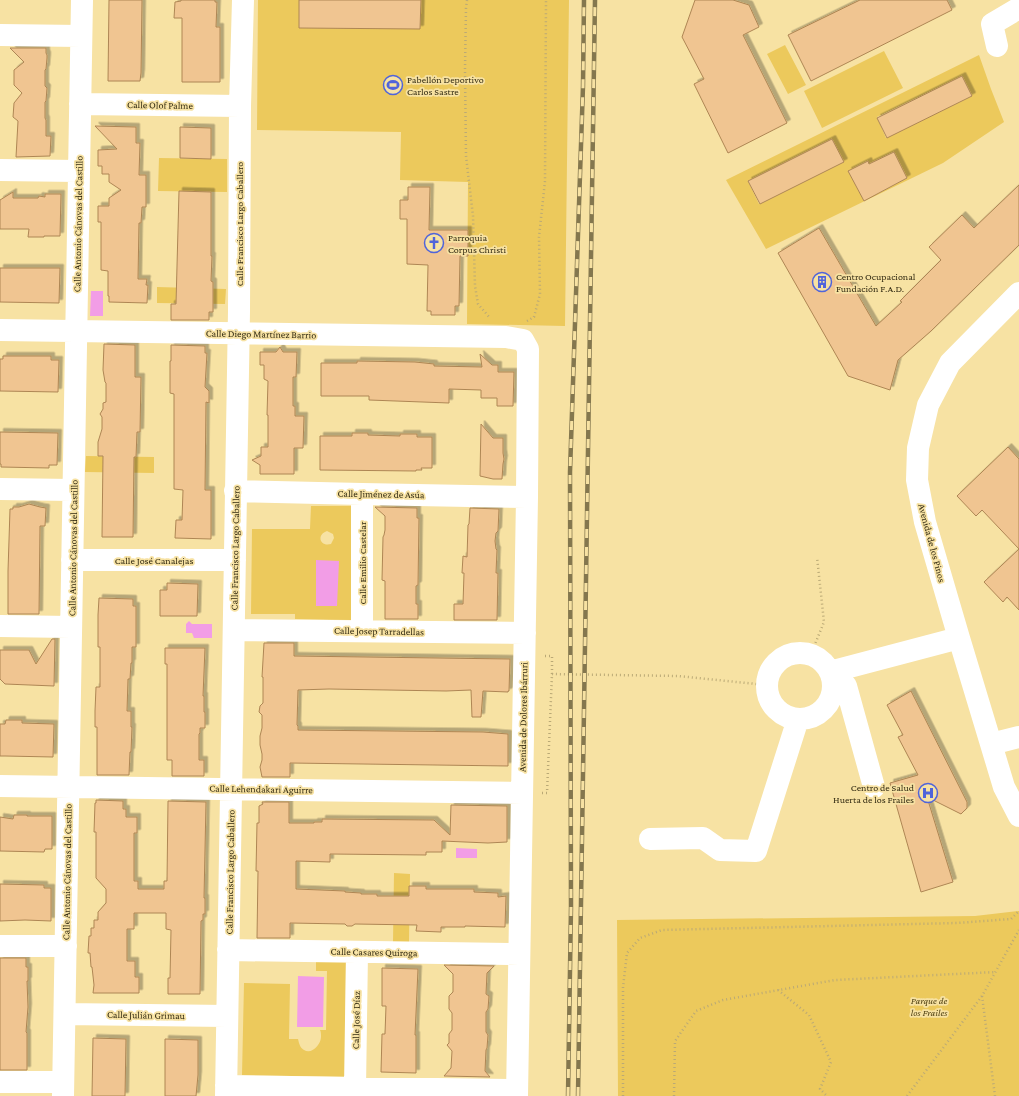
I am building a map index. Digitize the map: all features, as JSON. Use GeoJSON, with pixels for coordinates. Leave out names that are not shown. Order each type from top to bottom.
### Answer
{"type":"FeatureCollection","features":[{"type":"Feature","properties":{"kind":"street","name":"Calle Antonio Cánovas del Castillo"},"geometry":{"type":"LineString","coordinates":[[63,1089],[82,0]]}},
{"type":"Feature","properties":{"kind":"street","name":"Calle Francisco Largo Caballero"},"geometry":{"type":"LineString","coordinates":[[226,1091],[235,560],[240,106],[243,0]]}},
{"type":"Feature","properties":{"kind":"street"},"geometry":{"type":"LineString","coordinates":[[997,46],[992,24],[1019,8]]}},
{"type":"Feature","properties":{"kind":"street"},"geometry":{"type":"LineString","coordinates":[[0,35],[81,36]]}},
{"type":"Feature","properties":{"kind":"street","name":"Calle Olof Palme"},"geometry":{"type":"LineString","coordinates":[[80,104],[240,106]]}},
{"type":"Feature","properties":{"kind":"street"},"geometry":{"type":"LineString","coordinates":[[0,170],[78,171]]}},
{"type":"Feature","properties":{"kind":"street","name":"Avenida de los Pinos"},"geometry":{"type":"LineString","coordinates":[[1019,293],[950,363],[928,405],[918,448],[917,480],[925,522],[1004,787],[1019,816]]}},
{"type":"Feature","properties":{"kind":"street","name":"Calle Diego Martínez Barrio"},"geometry":{"type":"LineString","coordinates":[[0,330],[506,337],[522,333]]}},
{"type":"Feature","properties":{"kind":"street","name":"Avenida de Dolores Ibárruri"},"geometry":{"type":"LineString","coordinates":[[517,1093],[520,954],[532,793],[525,633],[528,349],[522,333]]}},
{"type":"Feature","properties":{"kind":"street"},"geometry":{"type":"LineString","coordinates":[[0,489],[74,490]]}},
{"type":"Feature","properties":{"kind":"street","name":"Calle Jiménez de Asúa"},"geometry":{"type":"LineString","coordinates":[[235,491],[527,496]]}},
{"type":"Feature","properties":{"kind":"street","name":"Calle Emilio Castelar"},"geometry":{"type":"LineString","coordinates":[[362,494],[362,631]]}},
{"type":"Feature","properties":{"kind":"street","name":"Calle José Canalejas"},"geometry":{"type":"LineString","coordinates":[[72,560],[235,560]]}},
{"type":"Feature","properties":{"kind":"street"},"geometry":{"type":"LineString","coordinates":[[0,626],[71,627]]}},
{"type":"Feature","properties":{"kind":"street","name":"Calle Josep Tarradellas"},"geometry":{"type":"LineString","coordinates":[[234,630],[525,633]]}},
{"type":"Feature","properties":{"kind":"street"},"geometry":{"type":"LineString","coordinates":[[831,677],[959,638]]}},
{"type":"Feature","properties":{"kind":"street"},"geometry":{"type":"LineString","coordinates":[[800,652],[811,654],[823,662],[831,677],[832,693],[828,704],[820,713],[809,718],[798,719],[784,716],[775,709],[768,697],[766,685],[770,670],[778,661],[788,654],[800,652]]}},
{"type":"Feature","properties":{"kind":"street"},"geometry":{"type":"LineString","coordinates":[[831,677],[846,686],[874,787]]}},
{"type":"Feature","properties":{"kind":"street"},"geometry":{"type":"LineString","coordinates":[[650,839],[703,838],[720,850],[756,851],[798,719]]}},
{"type":"Feature","properties":{"kind":"street"},"geometry":{"type":"LineString","coordinates":[[991,744],[1019,737]]}},
{"type":"Feature","properties":{"kind":"street","name":"Calle Lehendakari Aguirre"},"geometry":{"type":"LineString","coordinates":[[0,786],[532,793]]}},
{"type":"Feature","properties":{"kind":"street"},"geometry":{"type":"LineString","coordinates":[[0,946],[66,946]]}},
{"type":"Feature","properties":{"kind":"street","name":"Calle Casares Quiroga"},"geometry":{"type":"LineString","coordinates":[[228,950],[520,954]]}},
{"type":"Feature","properties":{"kind":"street","name":"Calle José Díaz"},"geometry":{"type":"LineString","coordinates":[[355,1088],[357,952]]}},
{"type":"Feature","properties":{"kind":"street","name":"Calle Julián Grimau"},"geometry":{"type":"LineString","coordinates":[[65,1014],[227,1016]]}},
{"type":"Feature","properties":{"kind":"street"},"geometry":{"type":"LineString","coordinates":[[0,1082],[63,1089]]}},
{"type":"Feature","properties":{"kind":"street"},"geometry":{"type":"LineString","coordinates":[[226,1091],[355,1088],[517,1093]]}},
{"type":"Feature","properties":{"kind":"path"},"geometry":{"type":"LineString","coordinates":[[467,0],[465,69],[466,156],[473,216],[475,286],[478,304],[494,321]]}},
{"type":"Feature","properties":{"kind":"path"},"geometry":{"type":"LineString","coordinates":[[522,333],[534,317],[540,294],[539,237],[545,181],[546,0]]}},
{"type":"Feature","properties":{"kind":"path"},"geometry":{"type":"LineString","coordinates":[[811,654],[824,622],[817,557]]}},
{"type":"Feature","properties":{"kind":"path"},"geometry":{"type":"LineString","coordinates":[[532,793],[547,793],[552,656],[545,656],[545,662]]}},
{"type":"Feature","properties":{"kind":"path"},"geometry":{"type":"LineString","coordinates":[[552,674],[678,676],[766,685]]}},
{"type":"Feature","properties":{"kind":"path"},"geometry":{"type":"LineString","coordinates":[[623,1096],[623,987],[627,954],[640,938],[662,930],[957,923],[1011,919],[1019,911]]}},
{"type":"Feature","properties":{"kind":"path"},"geometry":{"type":"LineString","coordinates":[[907,1096],[982,996],[1019,930]]}},
{"type":"Feature","properties":{"kind":"path"},"geometry":{"type":"LineString","coordinates":[[674,1096],[675,1041],[696,1011],[723,1000],[835,980],[996,972]]}},
{"type":"Feature","properties":{"kind":"path"},"geometry":{"type":"LineString","coordinates":[[777,990],[808,1015],[831,1062],[820,1089],[827,1096]]}},
{"type":"Feature","properties":{"kind":"path"},"geometry":{"type":"LineString","coordinates":[[982,996],[995,1096]]}},
{"type":"Feature","properties":{"kind":"green space"},"geometry":{"type":"Polygon","coordinates":[[[258,0],[569,0],[565,326],[467,324],[468,182],[400,180],[401,132],[257,130],[258,0]]]}},
{"type":"Feature","properties":{"kind":"green space"},"geometry":{"type":"Polygon","coordinates":[[[785,45],[806,85],[788,94],[767,54],[785,45]]]}},
{"type":"Feature","properties":{"kind":"green space"},"geometry":{"type":"Polygon","coordinates":[[[884,51],[903,88],[822,128],[804,91],[884,51]]]}},
{"type":"Feature","properties":{"kind":"green space"},"geometry":{"type":"Polygon","coordinates":[[[979,55],[1004,122],[943,163],[766,249],[726,180],[979,55]],[[962,76],[877,117],[886,138],[972,96],[962,76]],[[832,139],[748,181],[759,204],[843,162],[832,139]],[[893,152],[869,164],[867,161],[856,167],[857,170],[850,174],[864,201],[907,178],[893,152]]]}},
{"type":"Feature","properties":{"kind":"green space"},"geometry":{"type":"Polygon","coordinates":[[[159,158],[227,159],[227,192],[158,191],[159,158]]]}},
{"type":"Feature","properties":{"kind":"green space"},"geometry":{"type":"Polygon","coordinates":[[[157,287],[226,289],[225,304],[157,303],[157,287]]]}},
{"type":"Feature","properties":{"kind":"green space"},"geometry":{"type":"Polygon","coordinates":[[[86,456],[154,457],[154,473],[85,472],[86,456]]]}},
{"type":"Feature","properties":{"kind":"green space"},"geometry":{"type":"Polygon","coordinates":[[[311,506],[353,506],[351,620],[295,619],[295,614],[251,614],[252,529],[310,529],[311,506]],[[327,531],[321,535],[322,542],[324,544],[331,544],[334,538],[333,534],[327,531]]]}},
{"type":"Feature","properties":{"kind":"green space"},"geometry":{"type":"Polygon","coordinates":[[[394,873],[410,874],[409,942],[393,942],[394,873]]]}},
{"type":"Feature","properties":{"kind":"green space","name":"Parque de los Frailes"},"geometry":{"type":"Polygon","coordinates":[[[1019,911],[1019,1096],[618,1096],[617,920],[975,916],[1019,911]]]}},
{"type":"Feature","properties":{"kind":"green space"},"geometry":{"type":"Polygon","coordinates":[[[316,962],[346,962],[345,1077],[242,1075],[244,983],[290,984],[289,1039],[298,1039],[304,1050],[310,1051],[316,1048],[321,1040],[320,1030],[326,1030],[327,971],[316,971],[316,962]]]}},
{"type":"Feature","properties":{"kind":"shaded area"},"geometry":{"type":"Polygon","coordinates":[[[91,291],[103,291],[103,316],[90,316],[91,291]]]}},
{"type":"Feature","properties":{"kind":"shaded area"},"geometry":{"type":"Polygon","coordinates":[[[316,560],[339,561],[337,606],[316,606],[316,560]]]}},
{"type":"Feature","properties":{"kind":"shaded area"},"geometry":{"type":"Polygon","coordinates":[[[189,621],[192,624],[212,624],[212,638],[194,638],[192,633],[186,633],[186,624],[189,621]]]}},
{"type":"Feature","properties":{"kind":"shaded area"},"geometry":{"type":"Polygon","coordinates":[[[456,848],[477,849],[477,858],[456,858],[456,848]]]}},
{"type":"Feature","properties":{"kind":"shaded area"},"geometry":{"type":"Polygon","coordinates":[[[298,976],[324,977],[323,1027],[297,1027],[298,976]]]}},
{"type":"Feature","properties":{"kind":"building"},"geometry":{"type":"Polygon","coordinates":[[[109,0],[142,0],[140,81],[108,81],[109,0]]]}},
{"type":"Feature","properties":{"kind":"building"},"geometry":{"type":"Polygon","coordinates":[[[181,0],[215,0],[215,2],[217,2],[216,27],[220,27],[220,82],[182,82],[182,18],[174,18],[175,2],[181,0]]]}},
{"type":"Feature","properties":{"kind":"building"},"geometry":{"type":"Polygon","coordinates":[[[299,0],[421,0],[420,29],[299,28],[299,0]]]}},
{"type":"Feature","properties":{"kind":"building"},"geometry":{"type":"Polygon","coordinates":[[[695,0],[733,0],[749,5],[759,27],[743,35],[787,123],[728,153],[694,84],[704,79],[682,37],[695,0]]]}},
{"type":"Feature","properties":{"kind":"building"},"geometry":{"type":"Polygon","coordinates":[[[860,0],[947,0],[952,10],[811,81],[788,35],[860,0]]]}},
{"type":"Feature","properties":{"kind":"building"},"geometry":{"type":"Polygon","coordinates":[[[10,48],[46,48],[47,58],[45,86],[47,88],[45,118],[46,136],[51,136],[50,156],[16,157],[18,121],[13,117],[14,103],[22,93],[14,85],[14,70],[24,62],[10,48]]]}},
{"type":"Feature","properties":{"kind":"building"},"geometry":{"type":"Polygon","coordinates":[[[962,76],[972,96],[887,138],[877,118],[962,76]]]}},
{"type":"Feature","properties":{"kind":"building"},"geometry":{"type":"Polygon","coordinates":[[[95,126],[136,127],[136,143],[140,143],[139,175],[146,175],[146,207],[142,207],[141,223],[139,223],[138,279],[147,279],[147,303],[109,302],[108,271],[101,270],[101,222],[98,222],[98,206],[109,206],[109,198],[121,190],[109,182],[109,174],[102,174],[102,166],[98,166],[98,150],[117,149],[95,126]]]}},
{"type":"Feature","properties":{"kind":"building"},"geometry":{"type":"Polygon","coordinates":[[[180,127],[211,128],[211,159],[180,158],[180,127]]]}},
{"type":"Feature","properties":{"kind":"building"},"geometry":{"type":"Polygon","coordinates":[[[832,139],[844,162],[760,204],[748,181],[832,139]]]}},
{"type":"Feature","properties":{"kind":"building"},"geometry":{"type":"Polygon","coordinates":[[[894,152],[907,178],[864,201],[848,171],[868,161],[869,164],[894,152]]]}},
{"type":"Feature","properties":{"kind":"building"},"geometry":{"type":"Polygon","coordinates":[[[1019,185],[1019,245],[931,331],[898,360],[890,390],[848,376],[778,253],[819,228],[876,326],[902,302],[900,301],[941,260],[929,247],[962,215],[974,228],[1019,185]]]}},
{"type":"Feature","properties":{"kind":"building"},"geometry":{"type":"Polygon","coordinates":[[[408,187],[430,187],[429,230],[468,230],[468,256],[460,256],[459,306],[455,306],[455,315],[431,315],[431,311],[427,311],[428,265],[407,264],[407,219],[400,219],[400,200],[408,200],[408,187]]]}},
{"type":"Feature","properties":{"kind":"building"},"geometry":{"type":"Polygon","coordinates":[[[179,191],[211,192],[211,281],[213,282],[213,312],[209,312],[209,320],[171,320],[171,304],[176,304],[179,191]]]}},
{"type":"Feature","properties":{"kind":"building"},"geometry":{"type":"Polygon","coordinates":[[[13,192],[13,198],[38,198],[39,196],[45,197],[45,194],[61,194],[60,236],[28,237],[29,229],[0,229],[0,200],[13,192]]]}},
{"type":"Feature","properties":{"kind":"building"},"geometry":{"type":"Polygon","coordinates":[[[0,268],[60,268],[59,303],[0,302],[0,268]]]}},
{"type":"Feature","properties":{"kind":"building"},"geometry":{"type":"Polygon","coordinates":[[[104,344],[135,345],[135,377],[141,377],[140,432],[137,432],[136,457],[134,457],[133,537],[102,537],[103,456],[98,456],[98,442],[102,429],[102,417],[100,414],[103,409],[103,403],[106,402],[106,383],[103,370],[104,344]]]}},
{"type":"Feature","properties":{"kind":"building"},"geometry":{"type":"Polygon","coordinates":[[[171,345],[205,346],[205,353],[207,353],[205,387],[209,391],[209,403],[206,402],[205,490],[211,490],[211,539],[175,538],[176,520],[182,520],[183,490],[174,489],[174,394],[170,393],[171,345]]]}},
{"type":"Feature","properties":{"kind":"building"},"geometry":{"type":"Polygon","coordinates":[[[280,347],[283,352],[297,352],[296,377],[293,377],[293,406],[295,406],[295,416],[304,416],[303,448],[294,448],[294,474],[260,474],[260,465],[252,460],[261,456],[261,447],[268,447],[268,381],[264,379],[264,365],[260,365],[260,352],[276,352],[280,347]]]}},
{"type":"Feature","properties":{"kind":"building"},"geometry":{"type":"Polygon","coordinates":[[[480,354],[492,365],[498,365],[498,372],[514,372],[513,406],[497,406],[497,398],[481,398],[481,390],[449,389],[449,403],[369,400],[369,396],[321,396],[321,363],[357,363],[357,361],[415,362],[434,364],[434,366],[482,367],[480,354]]]}},
{"type":"Feature","properties":{"kind":"building"},"geometry":{"type":"Polygon","coordinates":[[[3,356],[51,356],[51,360],[59,360],[58,392],[0,391],[0,359],[3,359],[3,356]]]}},
{"type":"Feature","properties":{"kind":"building"},"geometry":{"type":"Polygon","coordinates":[[[481,424],[493,438],[503,438],[504,459],[502,479],[493,479],[480,476],[481,424]]]}},
{"type":"Feature","properties":{"kind":"building"},"geometry":{"type":"Polygon","coordinates":[[[0,432],[58,433],[57,465],[49,465],[49,468],[1,467],[0,432]]]}},
{"type":"Feature","properties":{"kind":"building"},"geometry":{"type":"Polygon","coordinates":[[[352,433],[400,436],[400,434],[417,434],[417,437],[432,437],[432,468],[421,468],[422,470],[416,471],[320,470],[320,436],[352,436],[352,433]]]}},
{"type":"Feature","properties":{"kind":"building"},"geometry":{"type":"Polygon","coordinates":[[[1008,447],[1019,459],[1019,549],[982,510],[976,516],[957,496],[1008,447]]]}},
{"type":"Feature","properties":{"kind":"building"},"geometry":{"type":"Polygon","coordinates":[[[29,504],[46,508],[45,526],[40,526],[39,614],[8,614],[10,509],[29,504]]]}},
{"type":"Feature","properties":{"kind":"building"},"geometry":{"type":"Polygon","coordinates":[[[375,507],[417,508],[417,518],[419,518],[418,585],[416,586],[418,619],[385,619],[385,581],[382,580],[385,516],[375,507]]]}},
{"type":"Feature","properties":{"kind":"building"},"geometry":{"type":"Polygon","coordinates":[[[470,508],[499,509],[498,531],[496,533],[495,541],[497,550],[496,573],[498,573],[497,620],[454,620],[454,604],[463,604],[463,556],[467,557],[470,508]]]}},
{"type":"Feature","properties":{"kind":"building"},"geometry":{"type":"Polygon","coordinates":[[[1019,549],[1019,610],[1007,597],[1003,602],[984,582],[1019,549]]]}},
{"type":"Feature","properties":{"kind":"building"},"geometry":{"type":"Polygon","coordinates":[[[167,583],[198,584],[197,616],[160,616],[160,590],[167,590],[167,583]]]}},
{"type":"Feature","properties":{"kind":"building"},"geometry":{"type":"Polygon","coordinates":[[[99,598],[133,599],[133,606],[136,606],[136,647],[132,647],[130,679],[128,679],[127,711],[131,711],[132,727],[129,775],[97,775],[97,727],[95,727],[95,711],[96,687],[100,687],[100,647],[98,647],[99,598]]]}},
{"type":"Feature","properties":{"kind":"building"},"geometry":{"type":"Polygon","coordinates":[[[52,639],[55,639],[54,686],[5,684],[0,679],[0,650],[29,650],[36,664],[52,639]]]}},
{"type":"Feature","properties":{"kind":"building"},"geometry":{"type":"Polygon","coordinates":[[[264,643],[294,643],[294,656],[510,659],[509,691],[483,691],[481,717],[472,717],[471,690],[298,690],[297,725],[298,730],[483,732],[508,734],[508,766],[290,763],[290,777],[262,777],[260,767],[262,754],[260,736],[262,728],[262,715],[259,712],[260,706],[263,703],[262,677],[264,643]]]}},
{"type":"Feature","properties":{"kind":"building"},"geometry":{"type":"Polygon","coordinates":[[[165,648],[205,648],[203,696],[205,728],[200,728],[199,734],[199,760],[204,760],[204,776],[172,776],[172,760],[167,760],[167,664],[165,664],[165,648]]]}},
{"type":"Feature","properties":{"kind":"building","name":"Centro de Salud Huerta de los Frailes"},"geometry":{"type":"Polygon","coordinates":[[[911,691],[967,802],[967,808],[961,814],[927,797],[953,882],[921,892],[890,783],[918,775],[898,737],[903,735],[887,705],[911,691]]]}},
{"type":"Feature","properties":{"kind":"building"},"geometry":{"type":"Polygon","coordinates":[[[6,720],[22,720],[22,723],[54,724],[53,757],[0,756],[0,724],[5,724],[6,720]]]}},
{"type":"Feature","properties":{"kind":"building"},"geometry":{"type":"Polygon","coordinates":[[[96,800],[123,801],[123,809],[126,809],[126,817],[137,817],[137,833],[134,833],[134,881],[138,881],[138,889],[164,889],[164,881],[167,881],[168,801],[206,802],[205,914],[203,914],[203,920],[201,921],[200,994],[168,994],[168,978],[170,978],[171,930],[166,929],[166,913],[134,913],[134,929],[127,929],[127,961],[135,961],[135,977],[139,977],[139,993],[93,993],[94,985],[92,967],[90,953],[88,953],[89,936],[91,936],[91,928],[94,928],[94,920],[98,920],[98,912],[106,903],[106,889],[96,878],[96,832],[94,832],[96,800]]]}},
{"type":"Feature","properties":{"kind":"building"},"geometry":{"type":"Polygon","coordinates":[[[262,802],[289,802],[289,823],[314,823],[322,822],[322,819],[434,820],[450,835],[451,805],[507,806],[507,842],[488,843],[442,841],[442,852],[426,852],[426,855],[330,854],[330,862],[296,861],[296,889],[345,891],[361,894],[377,894],[377,896],[409,896],[409,886],[426,886],[426,889],[474,889],[474,892],[498,893],[498,897],[506,896],[505,927],[441,927],[441,932],[416,931],[417,925],[355,924],[352,926],[347,926],[345,924],[290,923],[290,938],[257,938],[257,823],[259,823],[259,806],[263,804],[262,802]]]}},
{"type":"Feature","properties":{"kind":"building"},"geometry":{"type":"Polygon","coordinates":[[[14,815],[52,816],[52,849],[45,849],[44,852],[0,851],[0,817],[13,819],[14,815]]]}},
{"type":"Feature","properties":{"kind":"building"},"geometry":{"type":"Polygon","coordinates":[[[0,884],[44,885],[44,888],[51,888],[51,921],[0,921],[0,884]]]}},
{"type":"Feature","properties":{"kind":"building"},"geometry":{"type":"Polygon","coordinates":[[[0,958],[26,958],[26,967],[28,967],[28,1007],[26,1032],[27,1070],[0,1070],[0,958]]]}},
{"type":"Feature","properties":{"kind":"building"},"geometry":{"type":"Polygon","coordinates":[[[444,965],[494,966],[487,973],[486,994],[489,996],[488,1009],[486,1012],[486,1032],[488,1035],[485,1071],[490,1077],[444,1076],[451,1068],[452,1051],[447,1045],[449,1043],[449,1034],[452,1030],[452,1013],[449,1009],[449,996],[453,992],[453,974],[444,965]]]}},
{"type":"Feature","properties":{"kind":"building"},"geometry":{"type":"Polygon","coordinates":[[[382,968],[418,969],[415,1035],[416,1073],[381,1072],[382,1034],[385,1034],[386,1006],[382,1006],[382,968]]]}},
{"type":"Feature","properties":{"kind":"building"},"geometry":{"type":"Polygon","coordinates":[[[93,1038],[126,1039],[125,1096],[92,1096],[93,1038]]]}},
{"type":"Feature","properties":{"kind":"building"},"geometry":{"type":"Polygon","coordinates":[[[165,1039],[198,1040],[198,1075],[196,1096],[165,1096],[165,1039]]]}},
{"type":"Feature","properties":{"kind":"railway"},"geometry":{"type":"LineString","coordinates":[[568,1096],[571,907],[570,472],[583,86],[584,0]]}},
{"type":"Feature","properties":{"kind":"railway"},"geometry":{"type":"LineString","coordinates":[[578,1096],[595,0]]}},
{"type":"Feature","properties":{"kind":"place","name":"Pabellón Deportivo Carlos Sastre"},"geometry":{"type":"Point","coordinates":[393,85]}},
{"type":"Feature","properties":{"kind":"place","name":"Parroquia Corpus Christi"},"geometry":{"type":"Point","coordinates":[434,243]}},
{"type":"Feature","properties":{"kind":"place","name":"Centro Ocupacional Fundación F.A.D."},"geometry":{"type":"Point","coordinates":[822,282]}},
{"type":"Feature","properties":{"kind":"place","name":"Centro de Salud Huerta de los Frailes"},"geometry":{"type":"Point","coordinates":[928,793]}}]}
